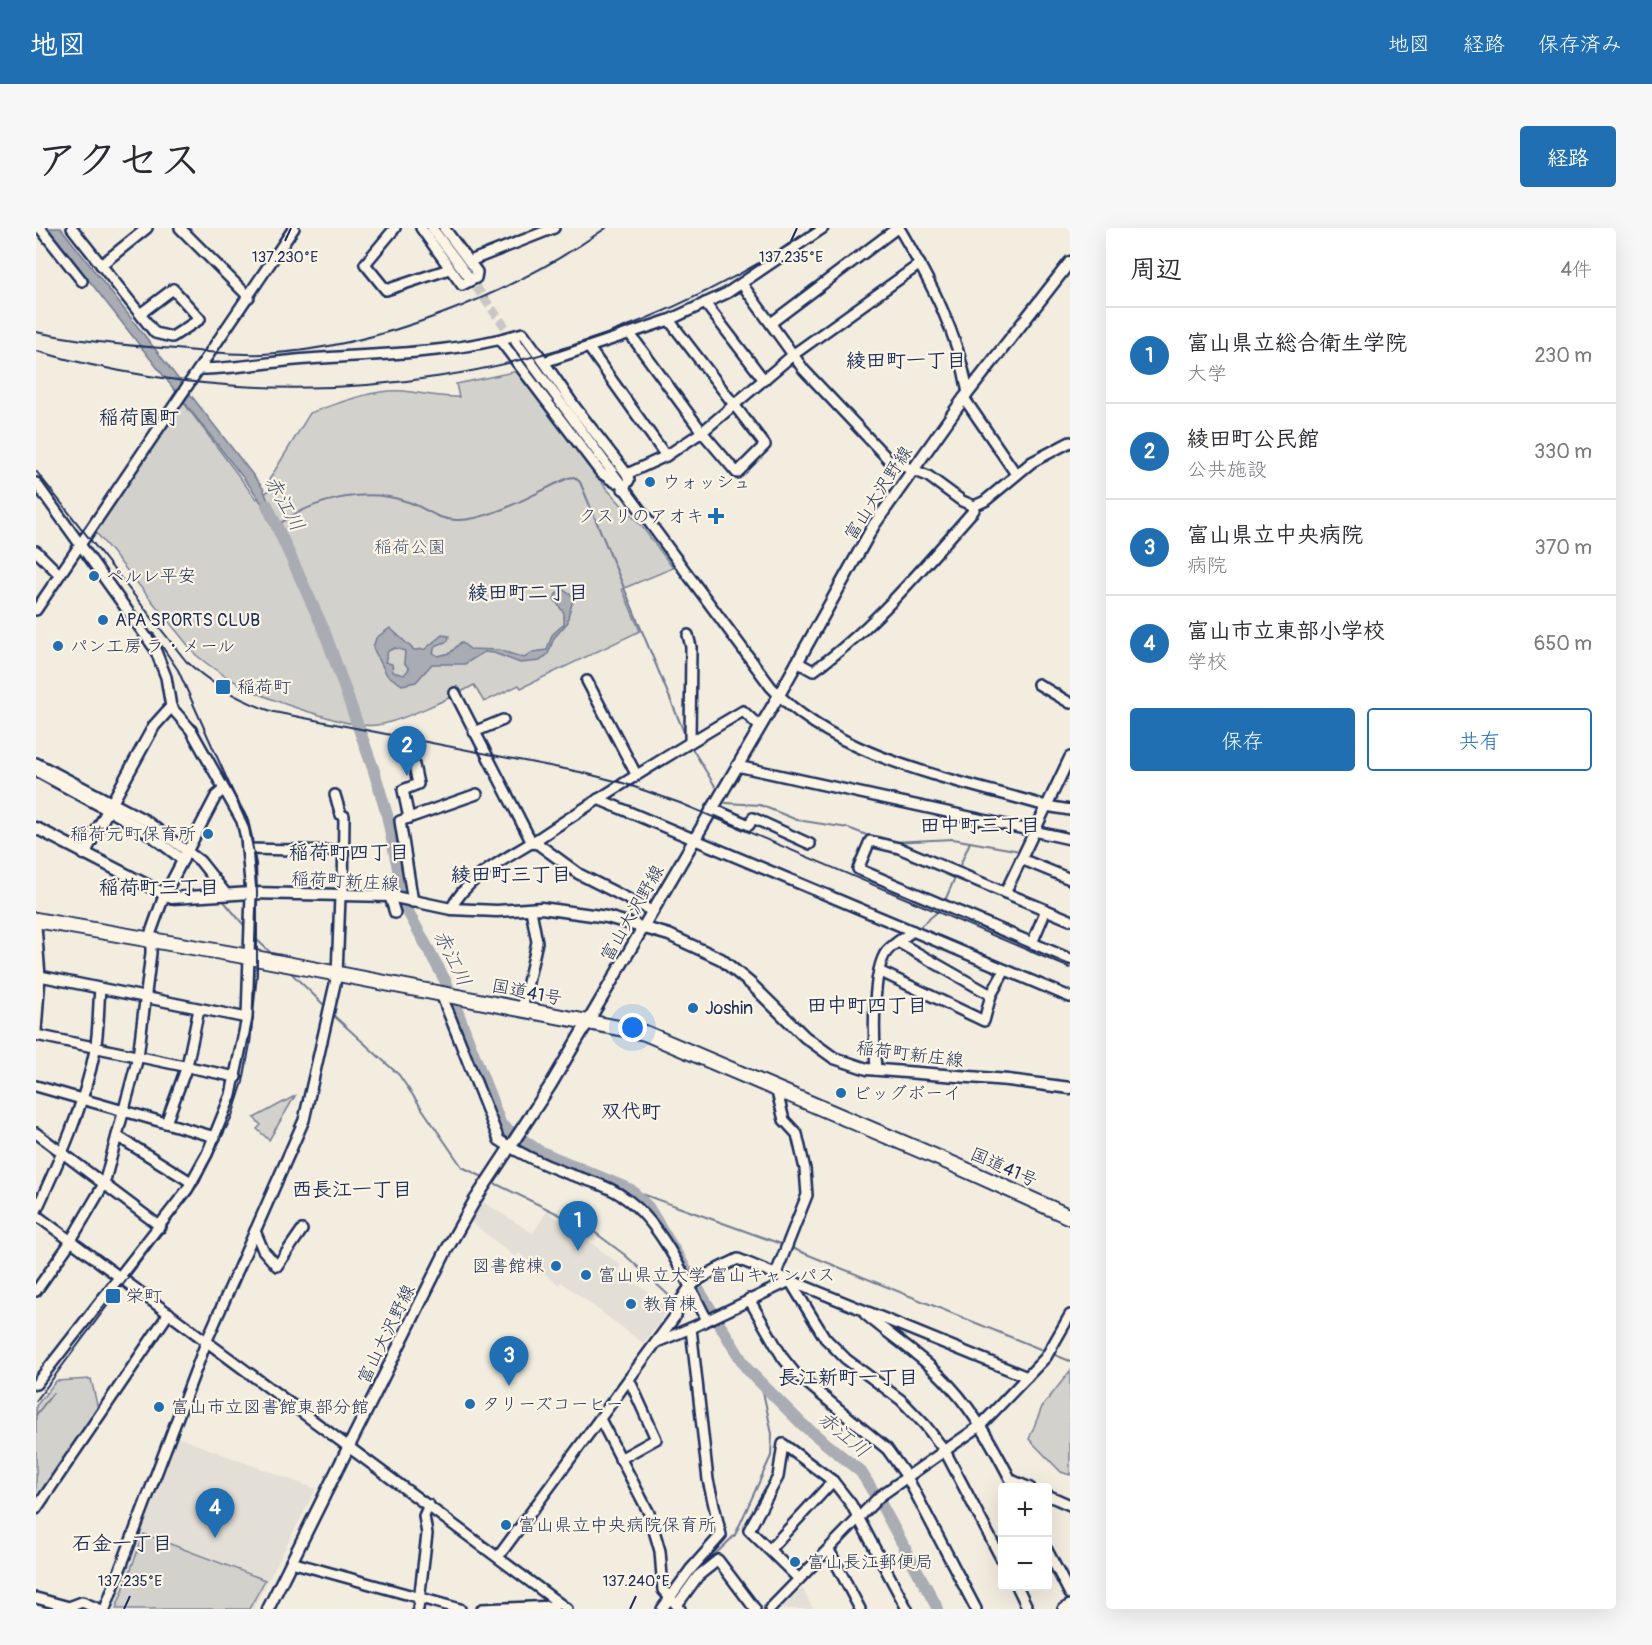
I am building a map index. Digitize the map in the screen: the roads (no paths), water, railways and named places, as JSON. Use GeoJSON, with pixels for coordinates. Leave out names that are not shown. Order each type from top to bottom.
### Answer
{"type":"FeatureCollection","features":[{"type":"Feature","properties":{"kind":"highway","name":"国道41号"},"geometry":{"type":"LineString","coordinates":[[36,920],[250,957],[645,1033],[1070,1210]]}},
{"type":"Feature","properties":{"kind":"highway","name":"国道41号"},"geometry":{"type":"LineString","coordinates":[[955,1164],[1070,1216]]}},
{"type":"Feature","properties":{"kind":"main road","name":"富山大沢野線"},"geometry":{"type":"LineString","coordinates":[[268,1609],[446,1251],[589,1021],[711,808],[779,695],[873,525],[966,396],[1070,262]]}},
{"type":"Feature","properties":{"kind":"main road"},"geometry":{"type":"LineString","coordinates":[[84,854],[154,726],[171,707]]}},
{"type":"Feature","properties":{"kind":"main road","name":"稲荷町新庄線"},"geometry":{"type":"LineString","coordinates":[[36,828],[164,896],[172,898],[251,893],[390,897],[451,909],[566,910],[607,917],[669,935],[721,959],[751,984],[805,1037],[834,1058],[876,1070],[1008,1080],[1070,1088]]}},
{"type":"Feature","properties":{"kind":"street"},"geometry":{"type":"LineString","coordinates":[[40,228],[82,281]]}},
{"type":"Feature","properties":{"kind":"street"},"geometry":{"type":"LineString","coordinates":[[72,228],[155,333],[172,337],[200,319],[173,289],[140,314]]}},
{"type":"Feature","properties":{"kind":"street"},"geometry":{"type":"LineString","coordinates":[[101,265],[147,228]]}},
{"type":"Feature","properties":{"kind":"street"},"geometry":{"type":"LineString","coordinates":[[180,228],[249,297]]}},
{"type":"Feature","properties":{"kind":"street"},"geometry":{"type":"LineString","coordinates":[[36,610],[294,228]]}},
{"type":"Feature","properties":{"kind":"street"},"geometry":{"type":"LineString","coordinates":[[395,228],[365,264],[386,290],[449,269]]}},
{"type":"Feature","properties":{"kind":"street"},"geometry":{"type":"LineString","coordinates":[[421,228],[462,285],[476,278],[477,272],[448,229]]}},
{"type":"Feature","properties":{"kind":"street"},"geometry":{"type":"LineString","coordinates":[[432,228],[468,276]]}},
{"type":"Feature","properties":{"kind":"street"},"geometry":{"type":"LineString","coordinates":[[470,261],[552,228]]}},
{"type":"Feature","properties":{"kind":"street"},"geometry":{"type":"LineString","coordinates":[[544,362],[669,320],[705,303],[742,284],[823,228]]}},
{"type":"Feature","properties":{"kind":"street"},"geometry":{"type":"LineString","coordinates":[[771,322],[898,228],[920,264],[953,332],[966,396],[1016,474]]}},
{"type":"Feature","properties":{"kind":"street"},"geometry":{"type":"LineString","coordinates":[[627,474],[666,456],[702,432],[795,354],[920,264]]}},
{"type":"Feature","properties":{"kind":"street"},"geometry":{"type":"LineString","coordinates":[[742,284],[795,354],[804,370],[889,460],[928,476],[962,501],[974,506],[985,501],[1032,462],[1070,442]]}},
{"type":"Feature","properties":{"kind":"street"},"geometry":{"type":"LineString","coordinates":[[705,303],[764,380]]}},
{"type":"Feature","properties":{"kind":"street"},"geometry":{"type":"LineString","coordinates":[[630,334],[702,432],[738,472],[765,445],[669,320]]}},
{"type":"Feature","properties":{"kind":"street"},"geometry":{"type":"LineString","coordinates":[[200,369],[236,369],[297,360],[426,353],[500,340],[523,333],[581,415],[627,474],[629,480],[621,487]]}},
{"type":"Feature","properties":{"kind":"street"},"geometry":{"type":"LineString","coordinates":[[500,340],[601,473],[621,487]]}},
{"type":"Feature","properties":{"kind":"street"},"geometry":{"type":"LineString","coordinates":[[516,342],[621,487],[788,705],[850,743],[874,754],[1046,806],[1070,810]]}},
{"type":"Feature","properties":{"kind":"street"},"geometry":{"type":"LineString","coordinates":[[589,348],[666,456]]}},
{"type":"Feature","properties":{"kind":"street"},"geometry":{"type":"LineString","coordinates":[[36,483],[81,542],[154,649],[166,677],[171,707],[191,730],[242,821],[251,893],[247,1018],[236,1077],[215,1137],[191,1182],[161,1227],[37,1385]]}},
{"type":"Feature","properties":{"kind":"street"},"geometry":{"type":"LineString","coordinates":[[797,662],[813,671],[841,650],[952,535],[974,510],[974,506]]}},
{"type":"Feature","properties":{"kind":"street"},"geometry":{"type":"LineString","coordinates":[[36,551],[59,574]]}},
{"type":"Feature","properties":{"kind":"street"},"geometry":{"type":"LineString","coordinates":[[688,636],[692,647],[690,742]]}},
{"type":"Feature","properties":{"kind":"street"},"geometry":{"type":"LineString","coordinates":[[587,681],[636,774]]}},
{"type":"Feature","properties":{"kind":"street"},"geometry":{"type":"LineString","coordinates":[[1038,684],[1070,703]]}},
{"type":"Feature","properties":{"kind":"street"},"geometry":{"type":"LineString","coordinates":[[455,693],[532,843]]}},
{"type":"Feature","properties":{"kind":"street"},"geometry":{"type":"LineString","coordinates":[[451,909],[457,896],[482,874],[636,774],[690,742],[743,711],[760,727]]}},
{"type":"Feature","properties":{"kind":"street"},"geometry":{"type":"LineString","coordinates":[[474,732],[503,720]]}},
{"type":"Feature","properties":{"kind":"street"},"geometry":{"type":"LineString","coordinates":[[409,818],[403,790],[418,784],[410,746]]}},
{"type":"Feature","properties":{"kind":"street"},"geometry":{"type":"LineString","coordinates":[[1005,893],[1046,806],[1068,768],[1070,757]]}},
{"type":"Feature","properties":{"kind":"street"},"geometry":{"type":"LineString","coordinates":[[36,763],[109,806]]}},
{"type":"Feature","properties":{"kind":"street"},"geometry":{"type":"LineString","coordinates":[[737,766],[1033,833],[1070,839]]}},
{"type":"Feature","properties":{"kind":"street"},"geometry":{"type":"LineString","coordinates":[[36,771],[109,806],[145,820],[185,856],[200,861],[227,895]]}},
{"type":"Feature","properties":{"kind":"street"},"geometry":{"type":"LineString","coordinates":[[36,1291],[71,1240],[104,1184],[138,1057],[146,999],[150,941],[164,896],[216,796],[223,790]]}},
{"type":"Feature","properties":{"kind":"street"},"geometry":{"type":"LineString","coordinates":[[413,902],[400,821],[477,794]]}},
{"type":"Feature","properties":{"kind":"street"},"geometry":{"type":"LineString","coordinates":[[105,1609],[207,1340],[304,1120],[337,975],[344,816],[341,815],[335,795]]}},
{"type":"Feature","properties":{"kind":"street"},"geometry":{"type":"LineString","coordinates":[[598,799],[1070,997]]}},
{"type":"Feature","properties":{"kind":"street"},"geometry":{"type":"LineString","coordinates":[[711,808],[749,825],[753,818],[810,844]]}},
{"type":"Feature","properties":{"kind":"street"},"geometry":{"type":"LineString","coordinates":[[1070,920],[899,848],[870,841],[858,868],[1070,959]]}},
{"type":"Feature","properties":{"kind":"street"},"geometry":{"type":"LineString","coordinates":[[532,843],[538,844],[579,874],[652,911]]}},
{"type":"Feature","properties":{"kind":"street"},"geometry":{"type":"LineString","coordinates":[[247,849],[343,851]]}},
{"type":"Feature","properties":{"kind":"street"},"geometry":{"type":"LineString","coordinates":[[1021,859],[1070,879]]}},
{"type":"Feature","properties":{"kind":"street"},"geometry":{"type":"LineString","coordinates":[[390,897],[395,913]]}},
{"type":"Feature","properties":{"kind":"street"},"geometry":{"type":"LineString","coordinates":[[522,1009],[537,942],[531,910]]}},
{"type":"Feature","properties":{"kind":"street"},"geometry":{"type":"LineString","coordinates":[[1032,942],[1046,910]]}},
{"type":"Feature","properties":{"kind":"street"},"geometry":{"type":"LineString","coordinates":[[36,927],[40,976],[36,1033],[236,1077]]}},
{"type":"Feature","properties":{"kind":"street"},"geometry":{"type":"LineString","coordinates":[[876,1070],[874,1023],[880,963],[887,951],[913,931]]}},
{"type":"Feature","properties":{"kind":"street"},"geometry":{"type":"LineString","coordinates":[[898,942],[991,995]]}},
{"type":"Feature","properties":{"kind":"street"},"geometry":{"type":"LineString","coordinates":[[879,971],[984,1021],[991,995],[1005,970]]}},
{"type":"Feature","properties":{"kind":"street"},"geometry":{"type":"LineString","coordinates":[[40,976],[247,1018]]}},
{"type":"Feature","properties":{"kind":"street"},"geometry":{"type":"LineString","coordinates":[[100,989],[96,1048],[82,1099],[62,1154],[36,1213],[429,1505],[561,1607]]}},
{"type":"Feature","properties":{"kind":"street"},"geometry":{"type":"LineString","coordinates":[[442,994],[469,1062],[481,1100],[499,1140],[625,1198],[654,1228],[690,1286],[707,1320]]}},
{"type":"Feature","properties":{"kind":"street"},"geometry":{"type":"LineString","coordinates":[[166,1123],[187,1066],[199,1009]]}},
{"type":"Feature","properties":{"kind":"street"},"geometry":{"type":"LineString","coordinates":[[36,1086],[215,1137]]}},
{"type":"Feature","properties":{"kind":"street"},"geometry":{"type":"LineString","coordinates":[[775,1276],[805,1207],[807,1195],[805,1169],[797,1134],[784,1120],[776,1088]]}},
{"type":"Feature","properties":{"kind":"street"},"geometry":{"type":"LineString","coordinates":[[36,1133],[161,1227]]}},
{"type":"Feature","properties":{"kind":"street"},"geometry":{"type":"LineString","coordinates":[[117,1136],[191,1182]]}},
{"type":"Feature","properties":{"kind":"street"},"geometry":{"type":"LineString","coordinates":[[255,1231],[263,1250],[277,1266],[302,1230]]}},
{"type":"Feature","properties":{"kind":"street"},"geometry":{"type":"LineString","coordinates":[[498,1557],[657,1342],[676,1315],[679,1300],[690,1286],[738,1259],[858,1309],[957,1346],[1027,1377]]}},
{"type":"Feature","properties":{"kind":"street"},"geometry":{"type":"LineString","coordinates":[[657,1342],[790,1281]]}},
{"type":"Feature","properties":{"kind":"street"},"geometry":{"type":"LineString","coordinates":[[790,1281],[825,1338],[846,1359],[901,1400],[945,1451],[998,1552]]}},
{"type":"Feature","properties":{"kind":"street"},"geometry":{"type":"LineString","coordinates":[[748,1299],[783,1358],[795,1373],[886,1449],[908,1477],[976,1609]]}},
{"type":"Feature","properties":{"kind":"street"},"geometry":{"type":"LineString","coordinates":[[858,1309],[951,1387],[980,1426],[1012,1483]]}},
{"type":"Feature","properties":{"kind":"street"},"geometry":{"type":"LineString","coordinates":[[36,1509],[169,1313]]}},
{"type":"Feature","properties":{"kind":"street"},"geometry":{"type":"LineString","coordinates":[[770,1609],[880,1496],[980,1426],[1046,1357],[1070,1315]]}},
{"type":"Feature","properties":{"kind":"street"},"geometry":{"type":"LineString","coordinates":[[676,1604],[690,1570],[721,1535],[708,1480],[691,1328]]}},
{"type":"Feature","properties":{"kind":"street"},"geometry":{"type":"LineString","coordinates":[[620,1459],[656,1438],[629,1379]]}},
{"type":"Feature","properties":{"kind":"street"},"geometry":{"type":"LineString","coordinates":[[600,1419],[649,1514],[660,1551],[661,1585],[676,1604]]}},
{"type":"Feature","properties":{"kind":"street"},"geometry":{"type":"LineString","coordinates":[[799,1579],[749,1530],[778,1477],[783,1444],[833,1482],[859,1518],[907,1609]]}},
{"type":"Feature","properties":{"kind":"street"},"geometry":{"type":"LineString","coordinates":[[770,1549],[833,1482]]}},
{"type":"Feature","properties":{"kind":"street"},"geometry":{"type":"LineString","coordinates":[[1052,1497],[1070,1505]]}},
{"type":"Feature","properties":{"kind":"street"},"geometry":{"type":"LineString","coordinates":[[418,1609],[427,1534],[424,1516],[429,1505]]}},
{"type":"Feature","properties":{"kind":"street"},"geometry":{"type":"LineString","coordinates":[[829,1550],[860,1609]]}},
{"type":"Feature","properties":{"kind":"street"},"geometry":{"type":"LineString","coordinates":[[662,1609],[676,1604],[698,1576],[718,1560],[755,1609]]}},
{"type":"Feature","properties":{"kind":"street"},"geometry":{"type":"LineString","coordinates":[[1052,1560],[1070,1594]]}},
{"type":"Feature","properties":{"kind":"street"},"geometry":{"type":"LineString","coordinates":[[291,1562],[460,1609]]}},
{"type":"Feature","properties":{"kind":"street"},"geometry":{"type":"LineString","coordinates":[[1019,1591],[1028,1609]]}},
{"type":"Feature","properties":{"kind":"street"},"geometry":{"type":"LineString","coordinates":[[36,1598],[48,1606],[69,1607],[82,1602],[99,1609]]}},
{"type":"Feature","properties":{"kind":"street"},"geometry":{"type":"LineString","coordinates":[[1063,1609],[1070,1605]]}},
{"type":"Feature","properties":{"kind":"street"},"geometry":{"type":"LineString","coordinates":[[482,1609],[561,1607]]}},
{"type":"Feature","properties":{"kind":"waterway"},"geometry":{"type":"LineString","coordinates":[[278,525],[291,516],[322,503],[339,498],[373,495],[412,503],[442,518],[469,519],[498,511],[574,477],[580,482],[686,737]]}},
{"type":"Feature","properties":{"kind":"waterway","name":"赤江川"},"geometry":{"type":"LineString","coordinates":[[267,505],[324,630],[374,771],[387,815],[406,908],[446,982],[501,1125],[539,1151],[631,1190],[648,1207],[747,1369],[803,1425],[861,1472],[938,1609]]}},
{"type":"Feature","properties":{"kind":"waterway"},"geometry":{"type":"LineString","coordinates":[[690,745],[715,786]]}},
{"type":"Feature","properties":{"kind":"waterway"},"geometry":{"type":"LineString","coordinates":[[726,803],[760,805],[797,820],[848,828],[872,837]]}},
{"type":"Feature","properties":{"kind":"waterway"},"geometry":{"type":"LineString","coordinates":[[892,842],[953,839],[1020,851]]}},
{"type":"Feature","properties":{"kind":"waterway"},"geometry":{"type":"LineString","coordinates":[[958,870],[970,842]]}},
{"type":"Feature","properties":{"kind":"waterway"},"geometry":{"type":"LineString","coordinates":[[195,863],[217,892]]}},
{"type":"Feature","properties":{"kind":"waterway"},"geometry":{"type":"LineString","coordinates":[[944,903],[956,875]]}},
{"type":"Feature","properties":{"kind":"waterway"},"geometry":{"type":"LineString","coordinates":[[222,899],[247,929]]}},
{"type":"Feature","properties":{"kind":"waterway"},"geometry":{"type":"LineString","coordinates":[[916,930],[942,908]]}},
{"type":"Feature","properties":{"kind":"waterway"},"geometry":{"type":"LineString","coordinates":[[253,936],[273,955]]}},
{"type":"Feature","properties":{"kind":"waterway"},"geometry":{"type":"LineString","coordinates":[[287,969],[326,1007]]}},
{"type":"Feature","properties":{"kind":"waterway"},"geometry":{"type":"LineString","coordinates":[[332,1014],[399,1075],[462,1167],[485,1178]]}},
{"type":"Feature","properties":{"kind":"waterway"},"geometry":{"type":"LineString","coordinates":[[490,1181],[593,1231],[625,1255],[677,1303]]}},
{"type":"Feature","properties":{"kind":"waterway"},"geometry":{"type":"LineString","coordinates":[[631,1190],[784,1245]]}},
{"type":"Feature","properties":{"kind":"waterway"},"geometry":{"type":"LineString","coordinates":[[789,1247],[1045,1351]]}},
{"type":"Feature","properties":{"kind":"waterway"},"geometry":{"type":"LineString","coordinates":[[681,1307],[694,1300]]}},
{"type":"Feature","properties":{"kind":"waterway"},"geometry":{"type":"LineString","coordinates":[[1050,1353],[1070,1361]]}},
{"type":"Feature","properties":{"kind":"waterway"},"geometry":{"type":"LineString","coordinates":[[698,1571],[735,1535],[771,1456],[772,1434],[762,1387]]}},
{"type":"Feature","properties":{"kind":"waterway"},"geometry":{"type":"LineString","coordinates":[[36,1415],[53,1393]]}},
{"type":"Feature","properties":{"kind":"tunnel"},"geometry":{"type":"LineString","coordinates":[[468,276],[516,342]]}},
{"type":"Feature","properties":{"kind":"railway"},"geometry":{"type":"LineString","coordinates":[[36,332],[106,343],[220,353],[263,354],[307,350],[398,329],[443,314],[529,275],[606,228]]}},
{"type":"Feature","properties":{"kind":"railway"},"geometry":{"type":"LineString","coordinates":[[36,351],[137,374],[239,386],[340,387],[439,376],[537,356],[633,324],[726,281],[815,228]]}},
{"type":"Feature","properties":{"kind":"railway"},"geometry":{"type":"LineString","coordinates":[[36,471],[186,661],[216,685],[250,703],[274,712],[580,772],[623,783],[680,803],[1070,968]]}},
{"type":"Feature","properties":{"kind":"railway"},"geometry":{"type":"LineString","coordinates":[[36,1401],[199,1183],[232,1116],[243,1082],[250,1044],[257,974],[257,893],[256,864],[249,828],[178,670],[153,633]]}},
{"type":"Feature","properties":{"kind":"place","name":"ウォッシュ"},"geometry":{"type":"Point","coordinates":[650,482]}},
{"type":"Feature","properties":{"kind":"place","name":"クスリのアオキ"},"geometry":{"type":"Point","coordinates":[716,516]}},
{"type":"Feature","properties":{"kind":"place","name":"ペルレ平安"},"geometry":{"type":"Point","coordinates":[94,576]}},
{"type":"Feature","properties":{"kind":"place","name":"APA SPORTS CLUB"},"geometry":{"type":"Point","coordinates":[103,620]}},
{"type":"Feature","properties":{"kind":"place","name":"パン工房 ラ・メール"},"geometry":{"type":"Point","coordinates":[58,646]}},
{"type":"Feature","properties":{"kind":"place","name":"稲荷町"},"geometry":{"type":"Point","coordinates":[223,687]}},
{"type":"Feature","properties":{"kind":"place","name":"綾田町公民館"},"geometry":{"type":"Point","coordinates":[407,776]}},
{"type":"Feature","properties":{"kind":"place","name":"稲荷元町保育所"},"geometry":{"type":"Point","coordinates":[208,834]}},
{"type":"Feature","properties":{"kind":"place","name":"Joshin"},"geometry":{"type":"Point","coordinates":[693,1008]}},
{"type":"Feature","properties":{"kind":"place","name":"ビッグボーイ"},"geometry":{"type":"Point","coordinates":[841,1093]}},
{"type":"Feature","properties":{"kind":"place","name":"富山県立総合衛生学院"},"geometry":{"type":"Point","coordinates":[578,1251]}},
{"type":"Feature","properties":{"kind":"place","name":"図書館棟"},"geometry":{"type":"Point","coordinates":[556,1266]}},
{"type":"Feature","properties":{"kind":"place","name":"富山県立大学 富山キャンパス"},"geometry":{"type":"Point","coordinates":[586,1275]}},
{"type":"Feature","properties":{"kind":"place","name":"栄町"},"geometry":{"type":"Point","coordinates":[113,1296]}},
{"type":"Feature","properties":{"kind":"place","name":"教育棟"},"geometry":{"type":"Point","coordinates":[631,1304]}},
{"type":"Feature","properties":{"kind":"place","name":"富山県立中央病院"},"geometry":{"type":"Point","coordinates":[509,1386]}},
{"type":"Feature","properties":{"kind":"place","name":"タリーズコーヒー"},"geometry":{"type":"Point","coordinates":[470,1404]}},
{"type":"Feature","properties":{"kind":"place","name":"富山市立図書館東部分館"},"geometry":{"type":"Point","coordinates":[159,1407]}},
{"type":"Feature","properties":{"kind":"place","name":"富山県立中央病院保育所"},"geometry":{"type":"Point","coordinates":[506,1525]}},
{"type":"Feature","properties":{"kind":"place","name":"富山市立東部小学校"},"geometry":{"type":"Point","coordinates":[215,1538]}},
{"type":"Feature","properties":{"kind":"place","name":"富山長江郵便局"},"geometry":{"type":"Point","coordinates":[795,1562]}},
{"type":"Feature","properties":{"kind":"district","name":"綾田町一丁目"},"geometry":{"type":"Point","coordinates":[906,360]}},
{"type":"Feature","properties":{"kind":"district","name":"稲荷園町"},"geometry":{"type":"Point","coordinates":[139,417]}},
{"type":"Feature","properties":{"kind":"district","name":"綾田町二丁目"},"geometry":{"type":"Point","coordinates":[528,592]}},
{"type":"Feature","properties":{"kind":"district","name":"田中町三丁目"},"geometry":{"type":"Point","coordinates":[980,825]}},
{"type":"Feature","properties":{"kind":"district","name":"稲荷町四丁目"},"geometry":{"type":"Point","coordinates":[349,852]}},
{"type":"Feature","properties":{"kind":"district","name":"綾田町三丁目"},"geometry":{"type":"Point","coordinates":[511,874]}},
{"type":"Feature","properties":{"kind":"district","name":"稲荷町三丁目"},"geometry":{"type":"Point","coordinates":[159,887]}},
{"type":"Feature","properties":{"kind":"district","name":"田中町四丁目"},"geometry":{"type":"Point","coordinates":[867,1005]}},
{"type":"Feature","properties":{"kind":"district","name":"双代町"},"geometry":{"type":"Point","coordinates":[631,1111]}},
{"type":"Feature","properties":{"kind":"district","name":"西長江一丁目"},"geometry":{"type":"Point","coordinates":[352,1189]}},
{"type":"Feature","properties":{"kind":"district","name":"長江新町一丁目"},"geometry":{"type":"Point","coordinates":[848,1377]}},
{"type":"Feature","properties":{"kind":"district","name":"石金一丁目"},"geometry":{"type":"Point","coordinates":[122,1543]}},
{"type":"Feature","properties":{"kind":"park label","name":"稲荷公園"},"geometry":{"type":"Point","coordinates":[410,547]}}]}
